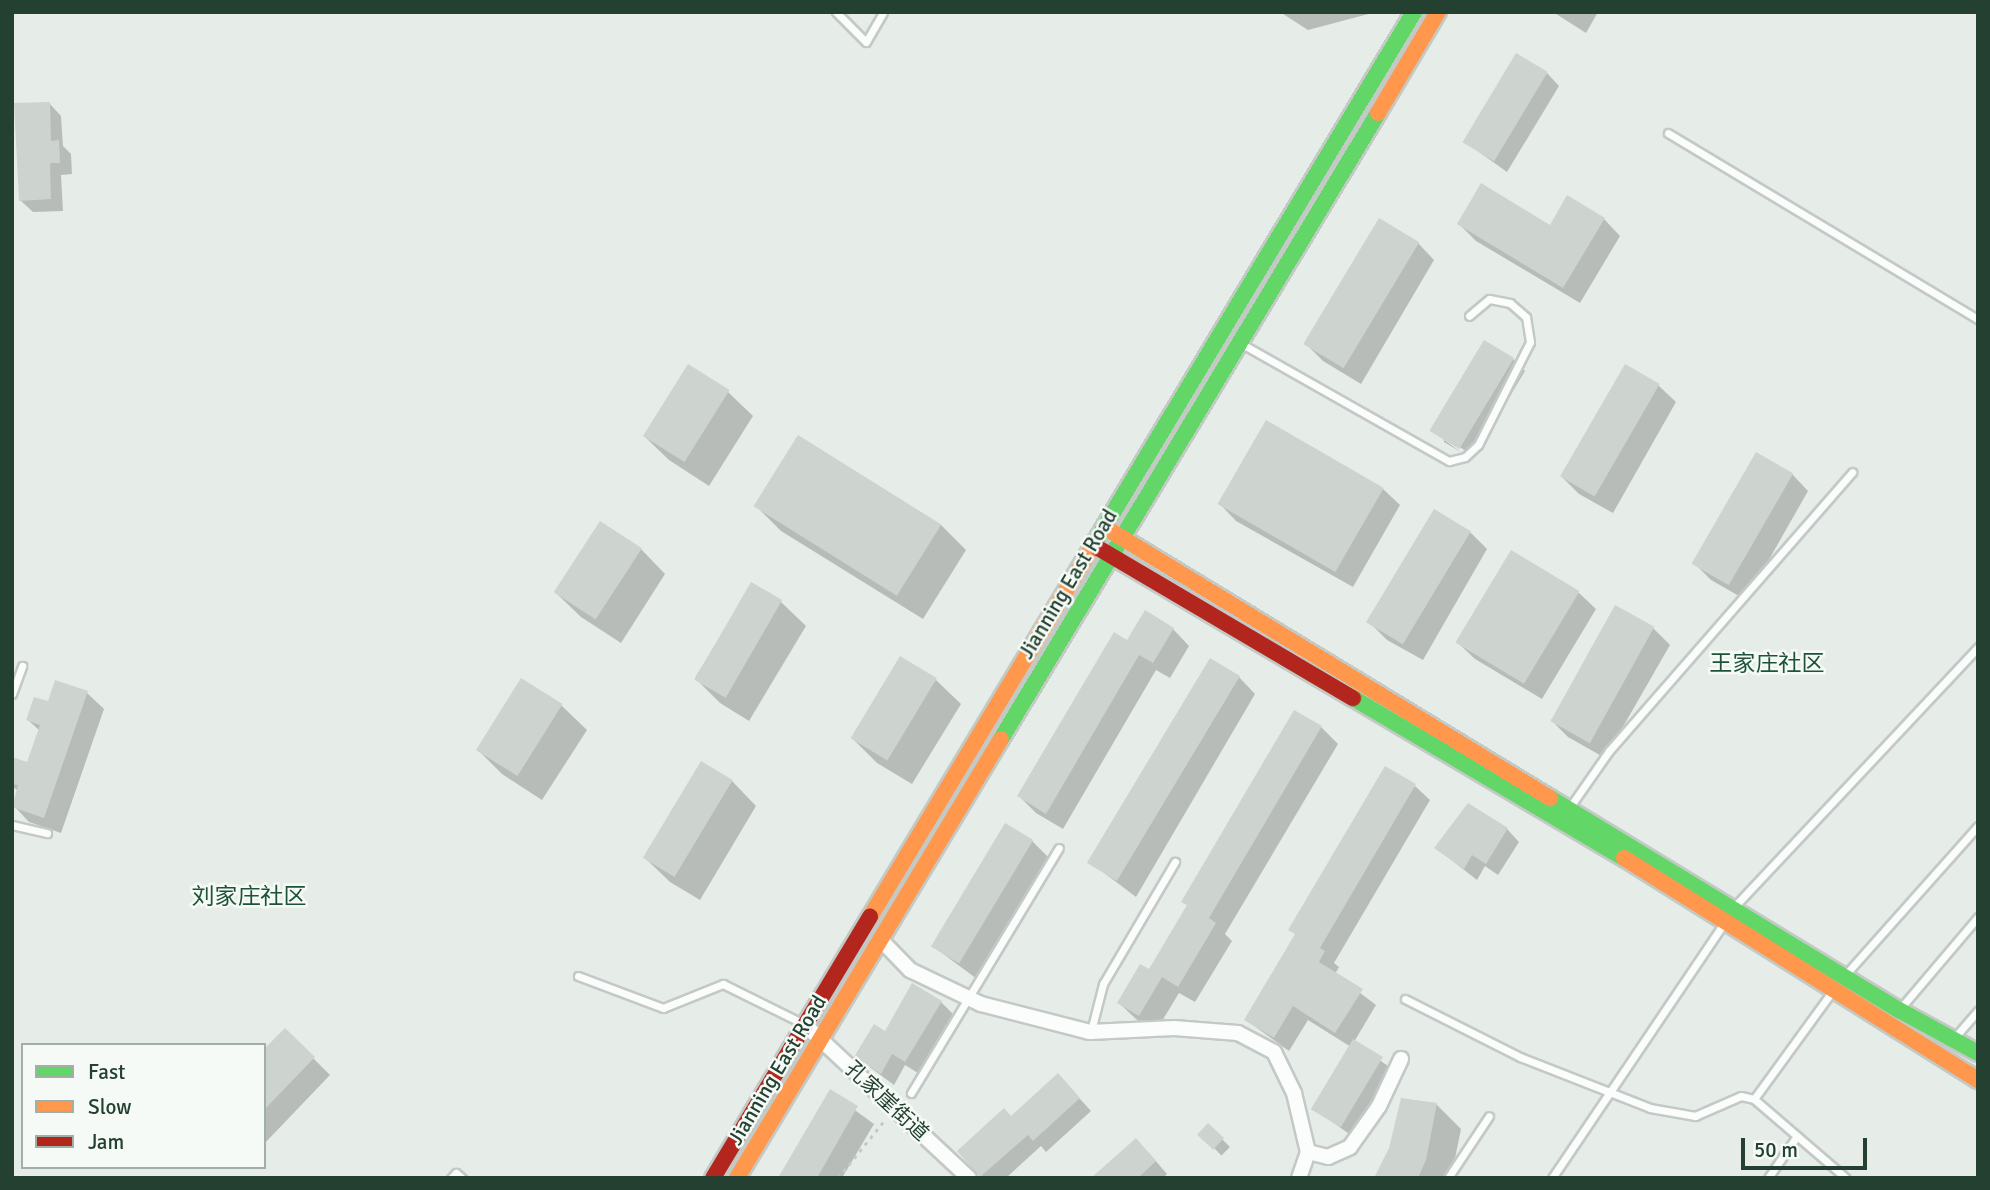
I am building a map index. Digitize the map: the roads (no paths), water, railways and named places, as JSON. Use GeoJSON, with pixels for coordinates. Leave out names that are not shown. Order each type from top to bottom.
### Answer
{"type":"FeatureCollection","features":[{"type":"Feature","properties":{"kind":"main road","name":"Jianning East Road"},"geometry":{"type":"LineString","coordinates":[[713,1178],[1101,526],[1414,12]]}},
{"type":"Feature","properties":{"kind":"main road","name":"Jianning East Road"},"geometry":{"type":"LineString","coordinates":[[737,1178],[1109,555],[1438,12]]}},
{"type":"Feature","properties":{"kind":"main road"},"geometry":{"type":"LineString","coordinates":[[1101,526],[1570,808],[1840,981],[1978,1080]]}},
{"type":"Feature","properties":{"kind":"main road"},"geometry":{"type":"LineString","coordinates":[[1091,544],[1731,913]]}},
{"type":"Feature","properties":{"kind":"main road"},"geometry":{"type":"LineString","coordinates":[[1840,981],[1978,1052]]}},
{"type":"Feature","properties":{"kind":"street"},"geometry":{"type":"LineString","coordinates":[[881,940],[910,971],[969,999],[1090,1032],[1174,1028],[1238,1033],[1274,1052],[1294,1093],[1308,1152],[1299,1178]]}},
{"type":"Feature","properties":{"kind":"street","name":"孔家崖街道"},"geometry":{"type":"LineString","coordinates":[[805,1025],[969,1178]]}},
{"type":"Feature","properties":{"kind":"street"},"geometry":{"type":"LineString","coordinates":[[1308,1152],[1328,1157],[1350,1147],[1379,1106],[1401,1059]]}},
{"type":"Feature","properties":{"kind":"lane"},"geometry":{"type":"LineString","coordinates":[[836,12],[866,42],[883,12]]}},
{"type":"Feature","properties":{"kind":"lane"},"geometry":{"type":"LineString","coordinates":[[1668,133],[1978,319]]}},
{"type":"Feature","properties":{"kind":"lane"},"geometry":{"type":"LineString","coordinates":[[1238,342],[1449,461],[1465,457],[1478,445],[1530,342],[1526,317],[1510,303],[1489,299],[1469,316]]}},
{"type":"Feature","properties":{"kind":"lane"},"geometry":{"type":"LineString","coordinates":[[1570,808],[1609,751],[1852,472]]}},
{"type":"Feature","properties":{"kind":"lane"},"geometry":{"type":"LineString","coordinates":[[1552,1178],[1731,913],[1978,647]]}},
{"type":"Feature","properties":{"kind":"lane"},"geometry":{"type":"LineString","coordinates":[[12,694],[22,666]]}},
{"type":"Feature","properties":{"kind":"lane"},"geometry":{"type":"LineString","coordinates":[[12,825],[47,832]]}},
{"type":"Feature","properties":{"kind":"lane"},"geometry":{"type":"LineString","coordinates":[[1754,1099],[1840,981],[1978,826]]}},
{"type":"Feature","properties":{"kind":"lane"},"geometry":{"type":"LineString","coordinates":[[911,1093],[1059,848]]}},
{"type":"Feature","properties":{"kind":"lane"},"geometry":{"type":"LineString","coordinates":[[1090,1032],[1103,984],[1175,862]]}},
{"type":"Feature","properties":{"kind":"lane"},"geometry":{"type":"LineString","coordinates":[[1899,1010],[1978,917]]}},
{"type":"Feature","properties":{"kind":"lane"},"geometry":{"type":"LineString","coordinates":[[578,976],[663,1007],[723,984],[805,1025]]}},
{"type":"Feature","properties":{"kind":"lane"},"geometry":{"type":"LineString","coordinates":[[1405,999],[1520,1058],[1650,1108],[1695,1116],[1741,1096],[1754,1099],[1846,1178]]}},
{"type":"Feature","properties":{"kind":"lane"},"geometry":{"type":"LineString","coordinates":[[1954,1038],[1978,1011]]}},
{"type":"Feature","properties":{"kind":"lane"},"geometry":{"type":"LineString","coordinates":[[1448,1178],[1489,1116]]}},
{"type":"Feature","properties":{"kind":"lane"},"geometry":{"type":"LineString","coordinates":[[1768,1178],[1797,1136]]}},
{"type":"Feature","properties":{"kind":"lane"},"geometry":{"type":"LineString","coordinates":[[451,1178],[456,1173],[462,1178]]}},
{"type":"Feature","properties":{"kind":"district","name":"王家庄社区"},"geometry":{"type":"Point","coordinates":[1767,664]}},
{"type":"Feature","properties":{"kind":"district","name":"刘家庄社区"},"geometry":{"type":"Point","coordinates":[249,897]}}]}
